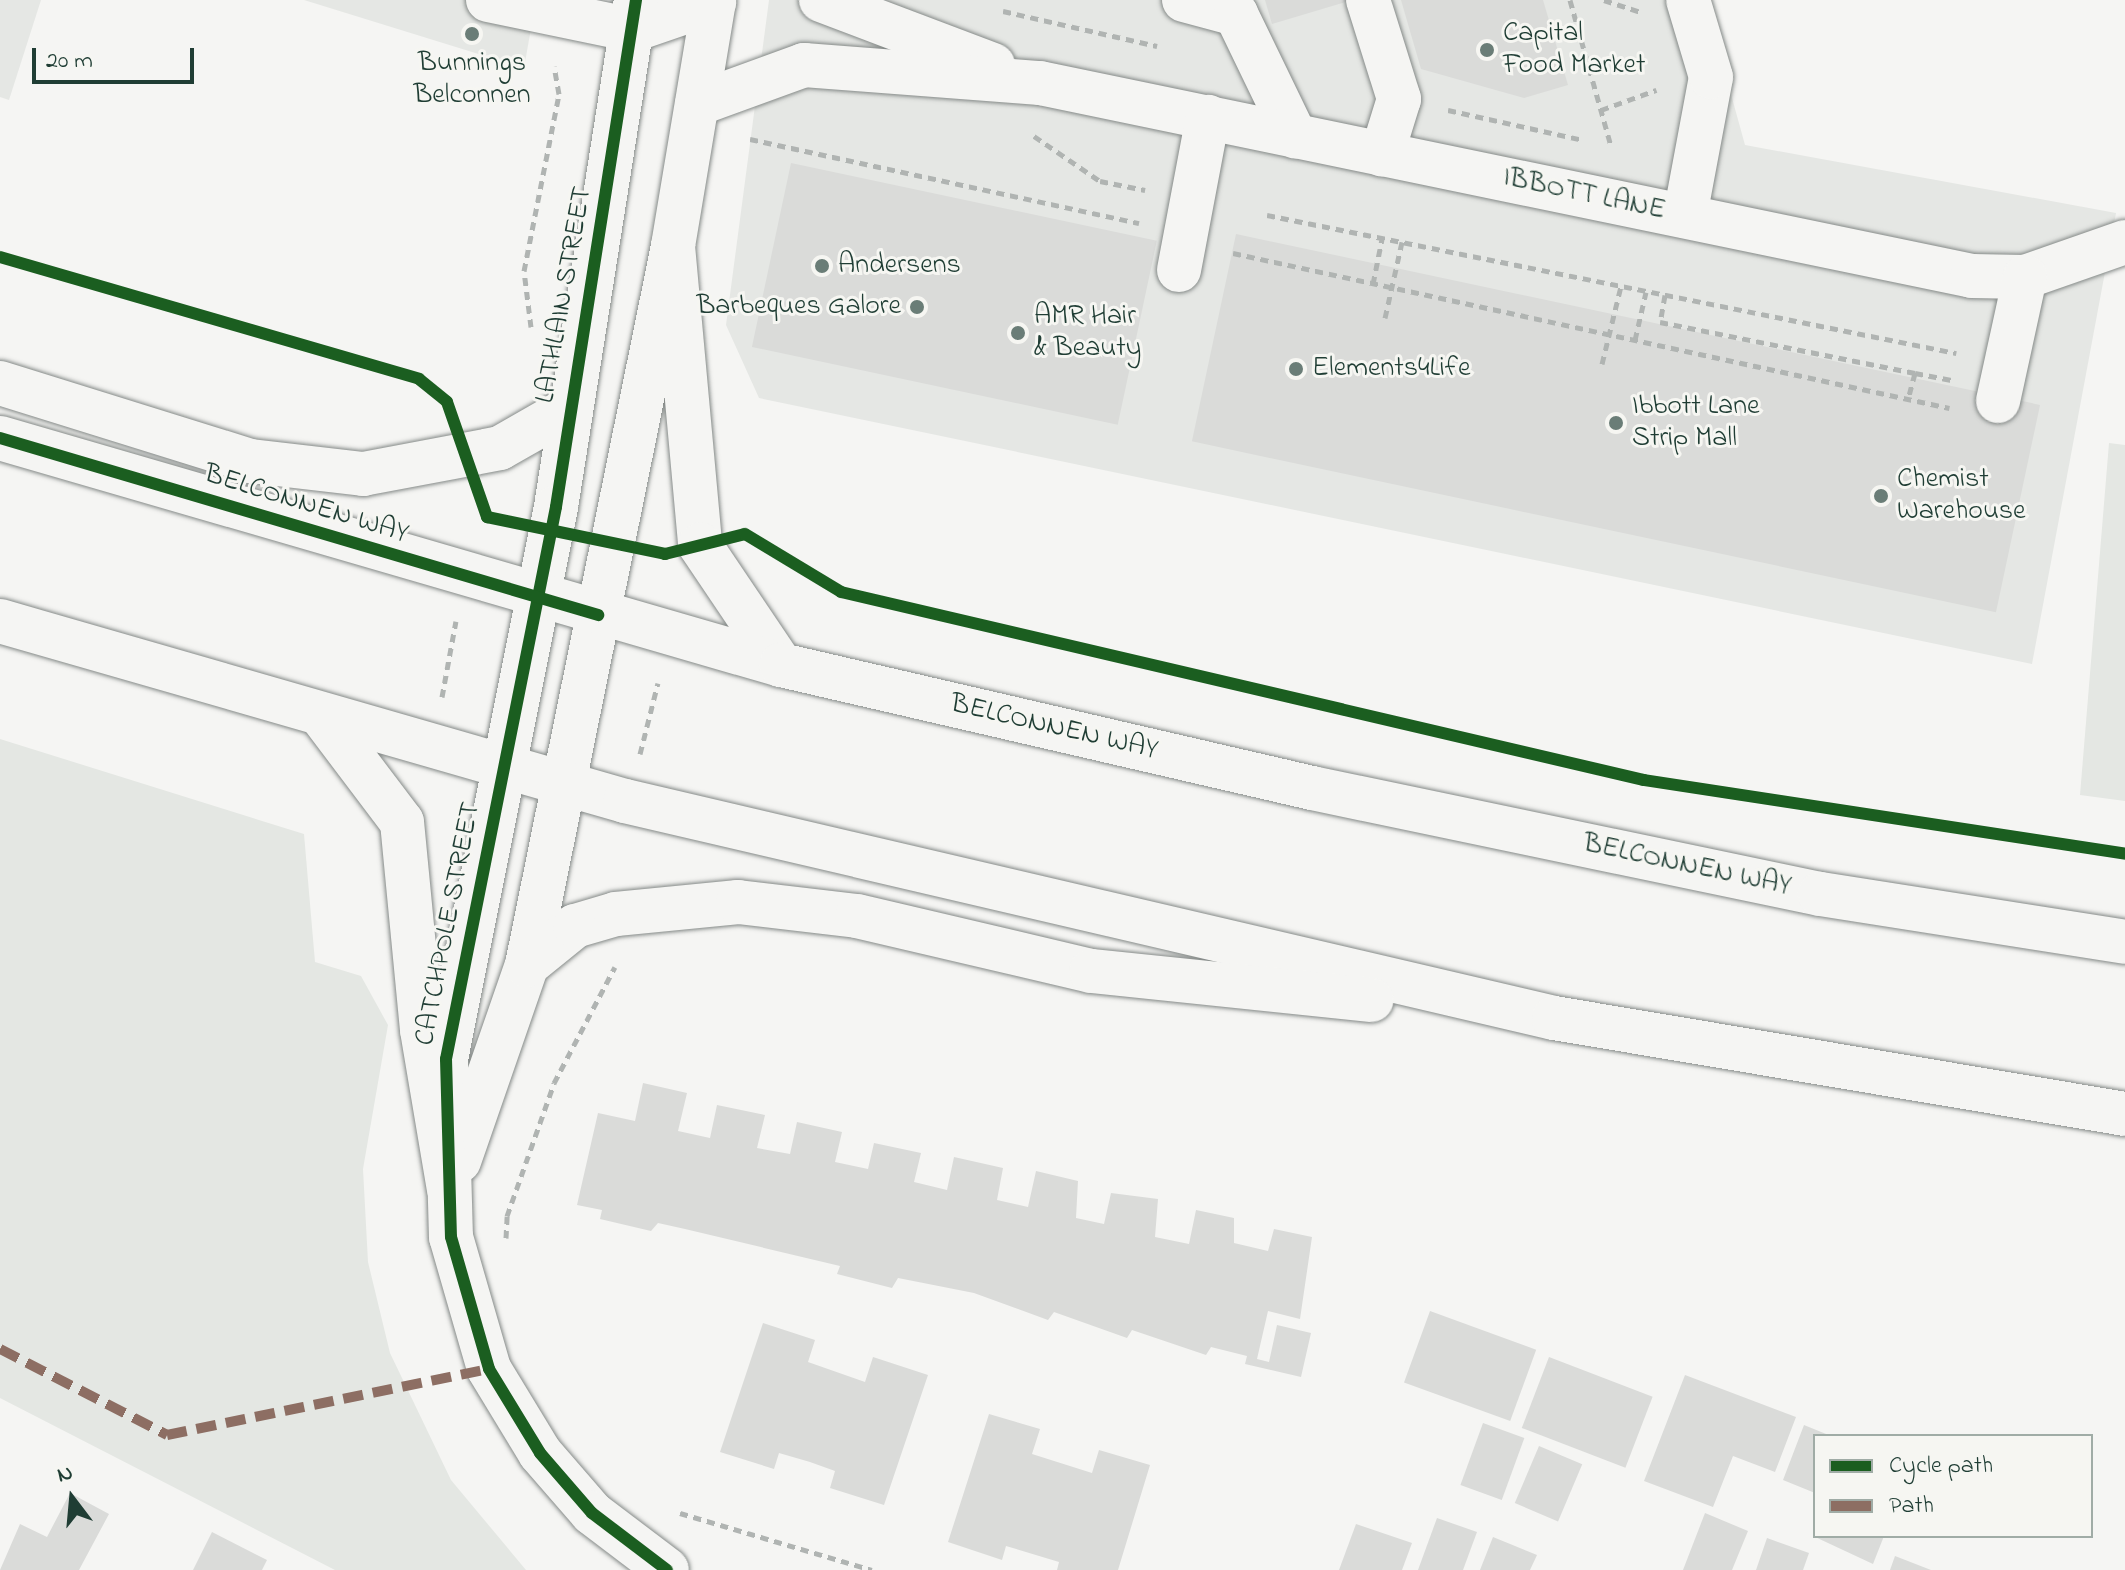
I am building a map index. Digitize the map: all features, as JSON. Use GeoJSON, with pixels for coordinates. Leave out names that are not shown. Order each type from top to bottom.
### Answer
{"type":"FeatureCollection","features":[{"type":"Feature","properties":{"kind":"main road"},"geometry":{"type":"LineString","coordinates":[[488,0],[635,15],[713,1],[673,246],[598,615]]}},
{"type":"Feature","properties":{"kind":"main road"},"geometry":{"type":"LineString","coordinates":[[821,0],[1040,83]]}},
{"type":"Feature","properties":{"kind":"main road"},"geometry":{"type":"LineString","coordinates":[[1184,0],[1236,14],[1295,136]]}},
{"type":"Feature","properties":{"kind":"main road"},"geometry":{"type":"LineString","coordinates":[[1368,0],[1399,99],[1382,154]]}},
{"type":"Feature","properties":{"kind":"main road"},"geometry":{"type":"LineString","coordinates":[[1668,8],[1711,77],[1685,216]]}},
{"type":"Feature","properties":{"kind":"main road","name":"LATHLAIN STREET"},"geometry":{"type":"LineString","coordinates":[[537,598],[635,15]]}},
{"type":"Feature","properties":{"kind":"main road"},"geometry":{"type":"LineString","coordinates":[[697,104],[804,65],[1040,83]]}},
{"type":"Feature","properties":{"kind":"main road","name":"IBBOTT LANE"},"geometry":{"type":"LineString","coordinates":[[1040,83],[1972,276],[2025,277],[2125,242]]}},
{"type":"Feature","properties":{"kind":"main road"},"geometry":{"type":"LineString","coordinates":[[1179,270],[1208,117]]}},
{"type":"Feature","properties":{"kind":"main road"},"geometry":{"type":"LineString","coordinates":[[673,246],[700,545],[781,665]]}},
{"type":"Feature","properties":{"kind":"main road"},"geometry":{"type":"LineString","coordinates":[[1998,401],[2025,277]]}},
{"type":"Feature","properties":{"kind":"main road"},"geometry":{"type":"LineString","coordinates":[[0,383],[251,461],[363,474],[500,448],[570,408]]}},
{"type":"Feature","properties":{"kind":"main road","name":"BELCONNEN WAY"},"geometry":{"type":"LineString","coordinates":[[0,438],[537,598],[781,665],[1312,788],[1820,894],[2125,942]]}},
{"type":"Feature","properties":{"kind":"main road","name":"CATCHPOLE STREET"},"geometry":{"type":"LineString","coordinates":[[537,598],[446,1059],[451,1237],[475,1327],[513,1413],[592,1513],[667,1570]]}},
{"type":"Feature","properties":{"kind":"main road","name":"CATCHPOLE STREET"},"geometry":{"type":"LineString","coordinates":[[449,1190],[527,965],[598,615]]}},
{"type":"Feature","properties":{"kind":"main road"},"geometry":{"type":"LineString","coordinates":[[0,621],[324,719],[564,784],[1554,1018]]}},
{"type":"Feature","properties":{"kind":"main road"},"geometry":{"type":"LineString","coordinates":[[324,719],[402,822],[422,1030],[449,1190]]}},
{"type":"Feature","properties":{"kind":"main road"},"geometry":{"type":"LineString","coordinates":[[527,965],[575,926],[616,914],[738,902],[857,916],[1091,971],[1554,1018],[2125,1114]]}},
{"type":"Feature","properties":{"kind":"path"},"geometry":{"type":"LineString","coordinates":[[1570,0],[1611,146]]}},
{"type":"Feature","properties":{"kind":"path"},"geometry":{"type":"LineString","coordinates":[[1604,0],[1668,8]]}},
{"type":"Feature","properties":{"kind":"path"},"geometry":{"type":"LineString","coordinates":[[996,10],[1161,46]]}},
{"type":"Feature","properties":{"kind":"path"},"geometry":{"type":"LineString","coordinates":[[534,341],[524,271],[559,94],[550,53]]}},
{"type":"Feature","properties":{"kind":"path"},"geometry":{"type":"LineString","coordinates":[[1601,110],[1651,95],[1663,83]]}},
{"type":"Feature","properties":{"kind":"path"},"geometry":{"type":"LineString","coordinates":[[1399,99],[1695,165]]}},
{"type":"Feature","properties":{"kind":"path"},"geometry":{"type":"LineString","coordinates":[[744,138],[1075,209]]}},
{"type":"Feature","properties":{"kind":"path"},"geometry":{"type":"LineString","coordinates":[[1267,215],[1959,354],[1954,381],[1660,322],[1665,295]]}},
{"type":"Feature","properties":{"kind":"path"},"geometry":{"type":"LineString","coordinates":[[1373,284],[1382,239]]}},
{"type":"Feature","properties":{"kind":"path"},"geometry":{"type":"LineString","coordinates":[[1385,318],[1402,242]]}},
{"type":"Feature","properties":{"kind":"path"},"geometry":{"type":"LineString","coordinates":[[1222,251],[1949,408]]}},
{"type":"Feature","properties":{"kind":"path"},"geometry":{"type":"LineString","coordinates":[[1602,364],[1621,286]]}},
{"type":"Feature","properties":{"kind":"path"},"geometry":{"type":"LineString","coordinates":[[1635,340],[1646,292]]}},
{"type":"Feature","properties":{"kind":"path"},"geometry":{"type":"LineString","coordinates":[[1908,400],[1915,373]]}},
{"type":"Feature","properties":{"kind":"path"},"geometry":{"type":"LineString","coordinates":[[505,1254],[507,1216],[554,1083],[623,950]]}},
{"type":"Feature","properties":{"kind":"path"},"geometry":{"type":"LineString","coordinates":[[675,1512],[872,1570]]}},
{"type":"Feature","properties":{"kind":"shaded area"},"geometry":{"type":"Polygon","coordinates":[[[0,0],[41,0],[9,100],[0,97],[0,0]]]}},
{"type":"Feature","properties":{"kind":"shaded area","name":"Bunnings Belconnen"},"geometry":{"type":"Polygon","coordinates":[[[304,0],[536,0],[524,68],[304,0]]]}},
{"type":"Feature","properties":{"kind":"shaded area"},"geometry":{"type":"Polygon","coordinates":[[[769,0],[1705,0],[1745,145],[2116,213],[2032,664],[759,398],[726,325],[769,0]]]}},
{"type":"Feature","properties":{"kind":"shaded area"},"geometry":{"type":"Polygon","coordinates":[[[2109,443],[2125,445],[2125,801],[2080,795],[2109,443]]]}},
{"type":"Feature","properties":{"kind":"shaded area"},"geometry":{"type":"Polygon","coordinates":[[[0,739],[304,834],[315,962],[361,976],[388,1025],[363,1169],[368,1262],[390,1353],[451,1480],[526,1570],[335,1570],[0,1398],[0,739]]]}},
{"type":"Feature","properties":{"kind":"building"},"geometry":{"type":"Polygon","coordinates":[[[1265,0],[1349,0],[1349,1],[1272,24],[1265,0]]]}},
{"type":"Feature","properties":{"kind":"building","name":"Capital Food Market"},"geometry":{"type":"Polygon","coordinates":[[[1401,0],[1543,0],[1568,85],[1524,98],[1421,69],[1401,0]]]}},
{"type":"Feature","properties":{"kind":"building"},"geometry":{"type":"Polygon","coordinates":[[[791,163],[1157,241],[1118,425],[752,347],[791,163]]]}},
{"type":"Feature","properties":{"kind":"building","name":"Ibbott Lane Strip Mall"},"geometry":{"type":"Polygon","coordinates":[[[1236,234],[2040,405],[1996,612],[1192,441],[1236,234]]]}},
{"type":"Feature","properties":{"kind":"building"},"geometry":{"type":"Polygon","coordinates":[[[643,1083],[687,1093],[678,1131],[710,1138],[717,1105],[765,1115],[757,1148],[790,1154],[797,1122],[842,1132],[835,1162],[868,1169],[874,1143],[921,1153],[914,1182],[947,1190],[954,1157],[1003,1168],[997,1200],[1028,1207],[1036,1171],[1078,1181],[1076,1218],[1104,1224],[1111,1193],[1158,1199],[1155,1237],[1189,1244],[1196,1210],[1234,1218],[1234,1243],[1268,1251],[1274,1229],[1312,1237],[1300,1319],[1268,1311],[1257,1359],[1269,1362],[1277,1325],[1311,1333],[1301,1377],[1245,1364],[1247,1356],[1211,1347],[1206,1355],[1132,1330],[1127,1338],[1054,1312],[1048,1320],[974,1293],[898,1278],[892,1288],[837,1274],[840,1266],[685,1229],[658,1223],[651,1231],[600,1219],[602,1210],[577,1205],[598,1113],[635,1121],[643,1083]]]}},
{"type":"Feature","properties":{"kind":"building"},"geometry":{"type":"Polygon","coordinates":[[[1430,1311],[1536,1350],[1510,1421],[1404,1382],[1430,1311]]]}},
{"type":"Feature","properties":{"kind":"building"},"geometry":{"type":"Polygon","coordinates":[[[763,1323],[815,1340],[808,1362],[865,1382],[873,1357],[928,1375],[884,1505],[830,1488],[835,1471],[810,1462],[779,1453],[774,1469],[720,1452],[763,1323]]]}},
{"type":"Feature","properties":{"kind":"building"},"geometry":{"type":"Polygon","coordinates":[[[1549,1357],[1653,1397],[1625,1468],[1522,1428],[1549,1357]]]}},
{"type":"Feature","properties":{"kind":"building"},"geometry":{"type":"Polygon","coordinates":[[[1685,1375],[1796,1417],[1775,1472],[1733,1456],[1713,1507],[1644,1481],[1685,1375]]]}},
{"type":"Feature","properties":{"kind":"building"},"geometry":{"type":"Polygon","coordinates":[[[989,1414],[1040,1429],[1032,1454],[1092,1473],[1099,1450],[1150,1465],[1118,1570],[1057,1570],[1059,1562],[1006,1546],[1002,1560],[948,1542],[989,1414]]]}},
{"type":"Feature","properties":{"kind":"building"},"geometry":{"type":"Polygon","coordinates":[[[1483,1423],[1524,1438],[1502,1500],[1460,1485],[1483,1423]]]}},
{"type":"Feature","properties":{"kind":"building"},"geometry":{"type":"Polygon","coordinates":[[[1804,1425],[1826,1434],[1813,1434],[1813,1492],[1783,1480],[1804,1425]]]}},
{"type":"Feature","properties":{"kind":"building"},"geometry":{"type":"Polygon","coordinates":[[[1539,1446],[1582,1464],[1558,1521],[1515,1503],[1539,1446]]]}},
{"type":"Feature","properties":{"kind":"building"},"geometry":{"type":"Polygon","coordinates":[[[70,1493],[109,1514],[79,1570],[0,1570],[20,1524],[47,1537],[70,1493]]]}},
{"type":"Feature","properties":{"kind":"building"},"geometry":{"type":"Polygon","coordinates":[[[1705,1513],[1748,1531],[1732,1570],[1683,1570],[1705,1513]]]}},
{"type":"Feature","properties":{"kind":"building"},"geometry":{"type":"Polygon","coordinates":[[[1437,1518],[1477,1532],[1463,1570],[1418,1570],[1437,1518]]]}},
{"type":"Feature","properties":{"kind":"building"},"geometry":{"type":"Polygon","coordinates":[[[1356,1524],[1412,1543],[1402,1570],[1339,1570],[1356,1524]]]}},
{"type":"Feature","properties":{"kind":"building"},"geometry":{"type":"Polygon","coordinates":[[[212,1532],[267,1560],[262,1570],[193,1570],[212,1532]]]}},
{"type":"Feature","properties":{"kind":"building"},"geometry":{"type":"Polygon","coordinates":[[[1493,1537],[1537,1555],[1530,1570],[1480,1570],[1493,1537]]]}},
{"type":"Feature","properties":{"kind":"building"},"geometry":{"type":"Polygon","coordinates":[[[1767,1538],[1809,1553],[1803,1570],[1756,1570],[1767,1538]]]}},
{"type":"Feature","properties":{"kind":"building"},"geometry":{"type":"Polygon","coordinates":[[[1817,1538],[1883,1538],[1873,1564],[1817,1538]]]}},
{"type":"Feature","properties":{"kind":"building"},"geometry":{"type":"Polygon","coordinates":[[[1895,1556],[1931,1570],[1890,1570],[1895,1556]]]}},
{"type":"Feature","properties":{"kind":"marked path"},"geometry":{"type":"LineString","coordinates":[[0,1349],[167,1435],[489,1369]]}},
{"type":"Feature","properties":{"kind":"cycle path"},"geometry":{"type":"LineString","coordinates":[[636,0],[556,507],[446,1059],[451,1237],[489,1369],[540,1453],[592,1513],[667,1570]]}},
{"type":"Feature","properties":{"kind":"cycle path"},"geometry":{"type":"LineString","coordinates":[[0,257],[419,379],[447,402],[487,517],[665,554],[745,534],[841,592],[1644,780],[2125,854]]}},
{"type":"Feature","properties":{"kind":"cycle path"},"geometry":{"type":"LineString","coordinates":[[0,438],[598,615]]}},
{"type":"Feature","properties":{"kind":"place","name":"Bunnings Belconnen"},"geometry":{"type":"Point","coordinates":[472,34]}},
{"type":"Feature","properties":{"kind":"place","name":"Capital Food Market"},"geometry":{"type":"Point","coordinates":[1487,50]}},
{"type":"Feature","properties":{"kind":"place","name":"Andersens"},"geometry":{"type":"Point","coordinates":[822,266]}},
{"type":"Feature","properties":{"kind":"place","name":"Barbeques Galore"},"geometry":{"type":"Point","coordinates":[917,307]}},
{"type":"Feature","properties":{"kind":"place","name":"AMR Hair & Beauty"},"geometry":{"type":"Point","coordinates":[1018,333]}},
{"type":"Feature","properties":{"kind":"place","name":"Elements4Life"},"geometry":{"type":"Point","coordinates":[1296,369]}},
{"type":"Feature","properties":{"kind":"place","name":"Ibbott Lane Strip Mall"},"geometry":{"type":"Point","coordinates":[1616,423]}},
{"type":"Feature","properties":{"kind":"place","name":"Chemist Warehouse"},"geometry":{"type":"Point","coordinates":[1881,496]}}]}
